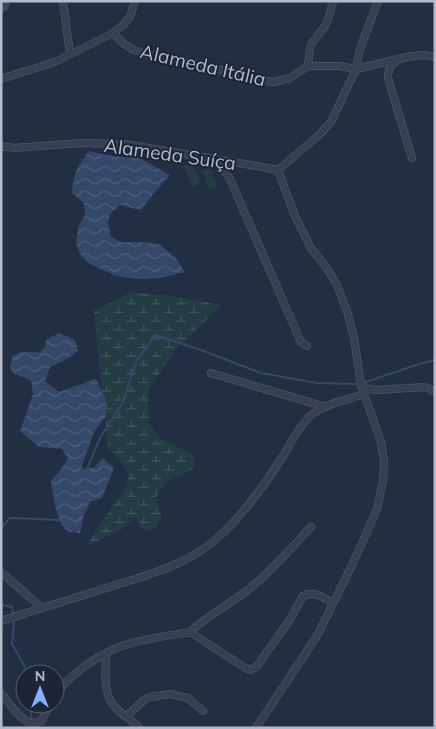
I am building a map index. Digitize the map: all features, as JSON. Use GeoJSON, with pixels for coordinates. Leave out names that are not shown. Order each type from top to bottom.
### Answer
{"type":"FeatureCollection","features":[{"type":"Feature","properties":{"kind":"street"},"geometry":{"type":"LineString","coordinates":[[63,1],[70,54]]}},
{"type":"Feature","properties":{"kind":"street"},"geometry":{"type":"LineString","coordinates":[[1,79],[57,60],[112,33],[130,17],[135,1]]}},
{"type":"Feature","properties":{"kind":"street"},"geometry":{"type":"LineString","coordinates":[[333,1],[325,26],[312,42],[308,66],[339,66],[356,69],[411,56],[424,55],[435,57]]}},
{"type":"Feature","properties":{"kind":"street"},"geometry":{"type":"LineString","coordinates":[[256,728],[317,636],[377,509],[383,481],[384,461],[381,442],[360,383],[354,338],[348,314],[337,285],[311,248],[295,216],[278,170],[319,135],[331,122],[356,69],[360,48],[378,1]]}},
{"type":"Feature","properties":{"kind":"street","name":"Alameda Itália"},"geometry":{"type":"LineString","coordinates":[[112,33],[134,50],[150,55],[211,66],[256,80],[274,82],[290,78],[308,66]]}},
{"type":"Feature","properties":{"kind":"street"},"geometry":{"type":"LineString","coordinates":[[400,59],[390,66],[388,78],[412,158]]}},
{"type":"Feature","properties":{"kind":"street","name":"Alameda Suíça"},"geometry":{"type":"LineString","coordinates":[[1,146],[14,148],[81,143],[124,144],[278,170]]}},
{"type":"Feature","properties":{"kind":"street"},"geometry":{"type":"LineString","coordinates":[[214,159],[229,177],[301,342],[307,346]]}},
{"type":"Feature","properties":{"kind":"street"},"geometry":{"type":"LineString","coordinates":[[211,373],[326,407]]}},
{"type":"Feature","properties":{"kind":"street"},"geometry":{"type":"LineString","coordinates":[[360,383],[369,389],[376,390],[425,387],[435,392]]}},
{"type":"Feature","properties":{"kind":"street"},"geometry":{"type":"LineString","coordinates":[[1,621],[137,579],[171,567],[192,556],[213,542],[235,522],[269,478],[306,420],[315,412],[326,407],[364,394]]}},
{"type":"Feature","properties":{"kind":"street"},"geometry":{"type":"LineString","coordinates":[[65,683],[81,669],[118,647],[190,632],[202,621],[267,574],[311,527]]}},
{"type":"Feature","properties":{"kind":"street"},"geometry":{"type":"LineString","coordinates":[[1,572],[42,608]]}},
{"type":"Feature","properties":{"kind":"street"},"geometry":{"type":"LineString","coordinates":[[190,632],[251,670],[257,666],[289,621],[303,596],[311,593],[333,603]]}},
{"type":"Feature","properties":{"kind":"street"},"geometry":{"type":"LineString","coordinates":[[106,654],[106,690],[109,699],[114,707],[136,726]]}},
{"type":"Feature","properties":{"kind":"street"},"geometry":{"type":"LineString","coordinates":[[1,693],[15,710]]}},
{"type":"Feature","properties":{"kind":"street"},"geometry":{"type":"LineString","coordinates":[[126,717],[144,700],[150,697],[170,694],[188,698],[203,711]]}},
{"type":"Feature","properties":{"kind":"street"},"geometry":{"type":"LineString","coordinates":[[18,714],[26,721],[32,723],[41,721],[45,714]]}},
{"type":"Feature","properties":{"kind":"green space"},"geometry":{"type":"Polygon","coordinates":[[[192,162],[201,183],[192,187],[183,166],[192,162]]]}},
{"type":"Feature","properties":{"kind":"green space"},"geometry":{"type":"Polygon","coordinates":[[[210,168],[217,186],[209,190],[202,172],[210,168]]]}},
{"type":"Feature","properties":{"kind":"green space"},"geometry":{"type":"Polygon","coordinates":[[[131,292],[180,297],[221,305],[176,350],[148,390],[149,424],[160,438],[195,456],[193,469],[170,481],[162,488],[156,500],[162,517],[154,529],[149,531],[141,528],[137,517],[121,530],[85,547],[127,485],[128,472],[108,447],[94,311],[131,292]]]}},
{"type":"Feature","properties":{"kind":"water"},"geometry":{"type":"Polygon","coordinates":[[[89,151],[111,156],[140,158],[170,175],[141,210],[120,205],[110,214],[108,223],[111,237],[121,242],[159,244],[176,258],[185,272],[160,278],[136,279],[116,276],[88,263],[80,254],[76,243],[78,227],[85,215],[84,203],[72,193],[77,170],[89,151]]]}},
{"type":"Feature","properties":{"kind":"water"},"geometry":{"type":"Polygon","coordinates":[[[59,333],[75,340],[78,351],[50,367],[45,381],[59,392],[96,379],[105,397],[106,416],[94,432],[81,469],[94,468],[103,458],[114,468],[102,498],[90,502],[84,515],[80,533],[70,532],[64,528],[56,509],[51,481],[68,459],[62,449],[39,447],[20,431],[33,394],[31,380],[14,374],[10,367],[13,356],[20,352],[40,352],[45,347],[46,340],[59,333]]]}},
{"type":"Feature","properties":{"kind":"waterway"},"geometry":{"type":"LineString","coordinates":[[1,8],[4,6],[5,1]]}},
{"type":"Feature","properties":{"kind":"waterway"},"geometry":{"type":"LineString","coordinates":[[87,469],[100,438],[123,402],[136,362],[155,335],[261,373],[317,383],[359,384]]}},
{"type":"Feature","properties":{"kind":"waterway"},"geometry":{"type":"LineString","coordinates":[[363,383],[435,360]]}},
{"type":"Feature","properties":{"kind":"waterway"},"geometry":{"type":"LineString","coordinates":[[1,528],[10,518],[60,520]]}},
{"type":"Feature","properties":{"kind":"waterway"},"geometry":{"type":"LineString","coordinates":[[1,601],[2,605],[12,607],[13,613]]}},
{"type":"Feature","properties":{"kind":"waterway"},"geometry":{"type":"LineString","coordinates":[[14,622],[12,644],[23,664]]}},
{"type":"Feature","properties":{"kind":"waterway"},"geometry":{"type":"LineString","coordinates":[[31,714],[32,722]]}}]}
